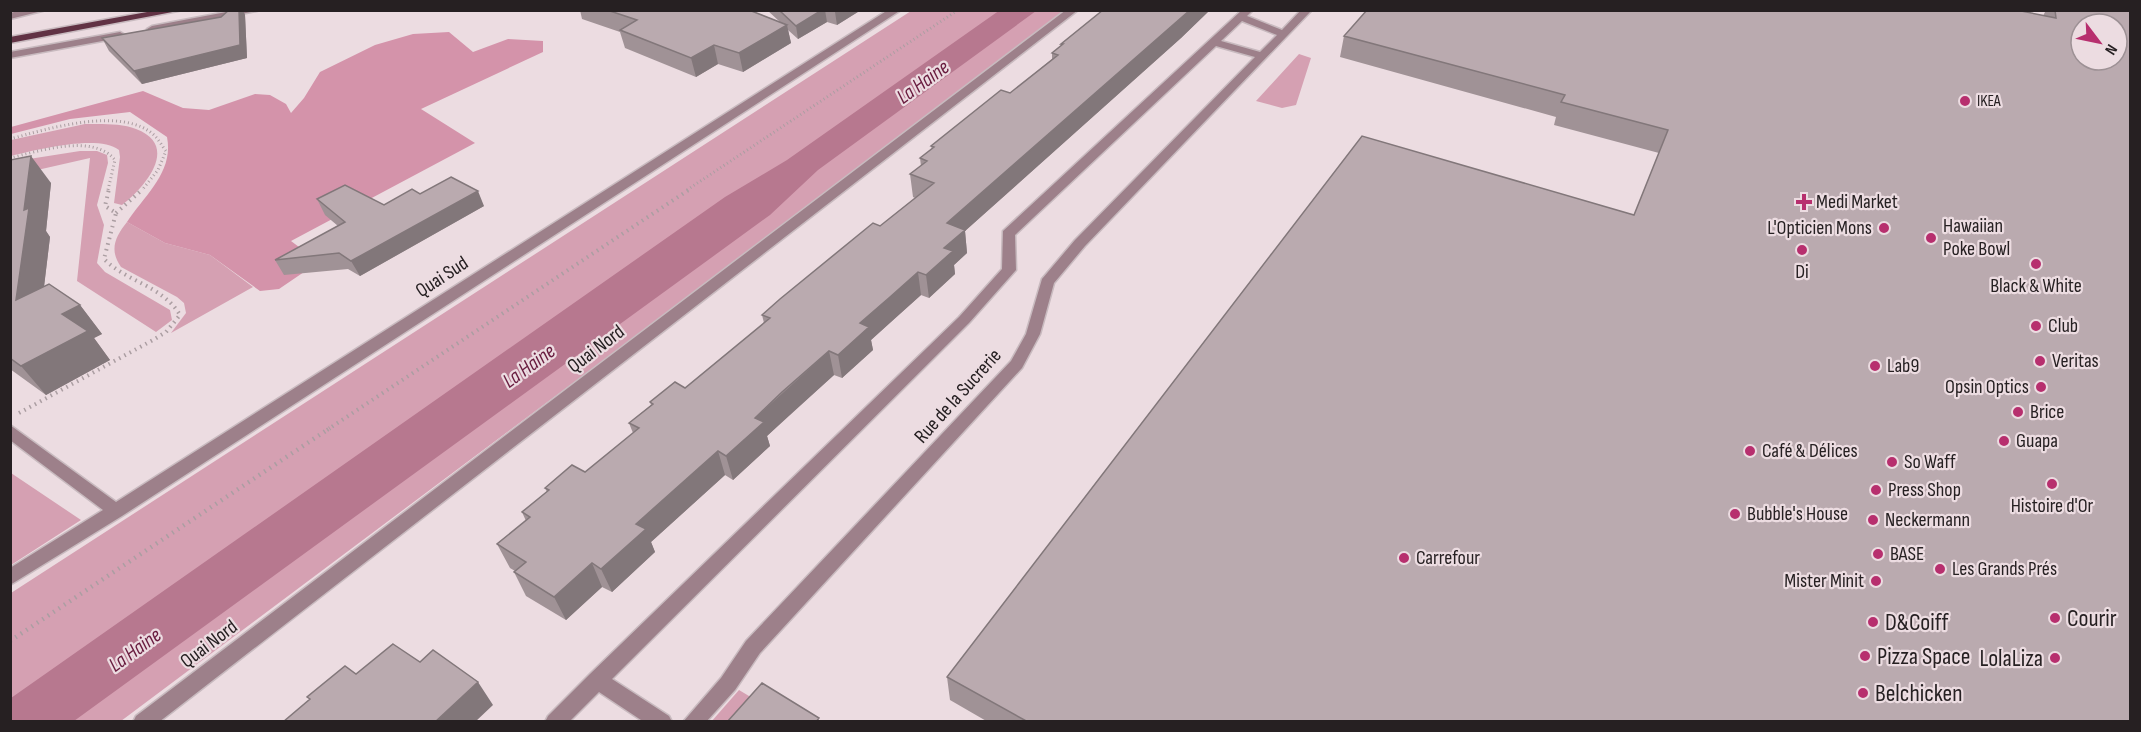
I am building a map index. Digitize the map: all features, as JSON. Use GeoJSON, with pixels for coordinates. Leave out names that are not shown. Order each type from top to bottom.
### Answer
{"type":"FeatureCollection","features":[{"type":"Feature","properties":{"kind":"main road"},"geometry":{"type":"LineString","coordinates":[[10,30],[125,10]]}},
{"type":"Feature","properties":{"kind":"main road"},"geometry":{"type":"LineString","coordinates":[[10,40],[178,10]]}},
{"type":"Feature","properties":{"kind":"street"},"geometry":{"type":"LineString","coordinates":[[10,16],[41,10]]}},
{"type":"Feature","properties":{"kind":"street"},"geometry":{"type":"LineString","coordinates":[[139,32],[256,10]]}},
{"type":"Feature","properties":{"kind":"street","name":"Quai Sud"},"geometry":{"type":"LineString","coordinates":[[10,578],[896,10]]}},
{"type":"Feature","properties":{"kind":"street","name":"Quai Nord"},"geometry":{"type":"LineString","coordinates":[[143,722],[1073,10]]}},
{"type":"Feature","properties":{"kind":"street","name":"Rue de la Sucrerie"},"geometry":{"type":"LineString","coordinates":[[693,722],[728,684],[753,647],[1017,364],[1033,334],[1047,282],[1080,243],[1307,10]]}},
{"type":"Feature","properties":{"kind":"street"},"geometry":{"type":"LineString","coordinates":[[555,722],[964,320],[1009,270],[1008,234],[1244,14],[1284,34]]}},
{"type":"Feature","properties":{"kind":"street"},"geometry":{"type":"LineString","coordinates":[[10,55],[128,34]]}},
{"type":"Feature","properties":{"kind":"street"},"geometry":{"type":"LineString","coordinates":[[1214,42],[1263,56]]}},
{"type":"Feature","properties":{"kind":"street"},"geometry":{"type":"LineString","coordinates":[[10,431],[116,511]]}},
{"type":"Feature","properties":{"kind":"street"},"geometry":{"type":"LineString","coordinates":[[597,680],[662,722]]}},
{"type":"Feature","properties":{"kind":"path"},"geometry":{"type":"LineString","coordinates":[[10,641],[958,10]]}},
{"type":"Feature","properties":{"kind":"path"},"geometry":{"type":"LineString","coordinates":[[10,139],[52,128],[98,121],[130,123],[159,140],[166,151],[162,166],[147,188],[116,213],[104,259],[115,270],[171,301],[180,315],[166,332],[153,340],[10,417]]}},
{"type":"Feature","properties":{"kind":"path"},"geometry":{"type":"LineString","coordinates":[[10,158],[76,147],[105,149],[112,154],[115,160],[105,206],[116,213]]}},
{"type":"Feature","properties":{"kind":"shaded area"},"geometry":{"type":"Polygon","coordinates":[[[911,11],[1070,11],[121,721],[11,722],[11,593],[911,11]]]}},
{"type":"Feature","properties":{"kind":"shaded area"},"geometry":{"type":"Polygon","coordinates":[[[449,32],[473,52],[508,39],[543,41],[543,52],[421,109],[475,143],[291,241],[307,253],[304,272],[279,289],[260,291],[210,255],[165,243],[127,222],[162,172],[168,150],[167,137],[130,112],[70,119],[11,134],[11,127],[143,91],[183,108],[209,110],[255,94],[270,95],[286,104],[291,113],[304,98],[320,72],[375,45],[413,34],[449,32]]]}},
{"type":"Feature","properties":{"kind":"shaded area"},"geometry":{"type":"Polygon","coordinates":[[[1299,54],[1311,58],[1296,105],[1282,108],[1256,101],[1299,54]]]}},
{"type":"Feature","properties":{"kind":"shaded area"},"geometry":{"type":"Polygon","coordinates":[[[85,124],[130,127],[149,136],[156,146],[157,156],[148,178],[122,205],[114,203],[119,150],[109,145],[82,143],[11,156],[11,140],[85,124]]]}},
{"type":"Feature","properties":{"kind":"shaded area"},"geometry":{"type":"Polygon","coordinates":[[[80,151],[97,151],[107,155],[108,163],[97,205],[104,225],[97,263],[105,272],[170,310],[172,320],[156,332],[77,281],[90,158],[11,176],[10,162],[80,151]]]}},
{"type":"Feature","properties":{"kind":"shaded area"},"geometry":{"type":"Polygon","coordinates":[[[127,222],[165,243],[210,255],[253,287],[171,333],[186,313],[184,303],[121,267],[117,261],[115,244],[127,222]]]}},
{"type":"Feature","properties":{"kind":"shaded area"},"geometry":{"type":"Polygon","coordinates":[[[10,473],[81,520],[11,565],[10,473]]]}},
{"type":"Feature","properties":{"kind":"shaded area"},"geometry":{"type":"Polygon","coordinates":[[[739,690],[791,721],[711,722],[739,690]]]}},
{"type":"Feature","properties":{"kind":"water","name":"La Haine"},"geometry":{"type":"Polygon","coordinates":[[[1000,10],[1036,11],[818,170],[770,215],[74,721],[11,721],[11,698],[725,197],[787,160],[1000,10]]]}},
{"type":"Feature","properties":{"kind":"building"},"geometry":{"type":"Polygon","coordinates":[[[229,10],[239,10],[240,45],[134,71],[102,38],[221,17],[229,10]]]}},
{"type":"Feature","properties":{"kind":"building"},"geometry":{"type":"Polygon","coordinates":[[[607,10],[749,10],[787,25],[739,53],[714,45],[691,58],[620,30],[637,20],[607,10]]]}},
{"type":"Feature","properties":{"kind":"building"},"geometry":{"type":"Polygon","coordinates":[[[779,10],[822,10],[796,26],[779,10]]]}},
{"type":"Feature","properties":{"kind":"building"},"geometry":{"type":"Polygon","coordinates":[[[1103,10],[1190,10],[947,223],[965,230],[944,248],[953,251],[926,275],[918,272],[860,323],[869,327],[838,355],[829,351],[782,392],[755,418],[764,422],[726,456],[718,451],[636,524],[646,529],[601,569],[592,563],[554,597],[514,572],[526,562],[497,544],[530,517],[522,512],[549,490],[545,488],[572,465],[585,472],[639,428],[629,423],[653,404],[650,402],[675,382],[685,388],[770,318],[762,315],[780,299],[873,223],[880,226],[934,183],[910,174],[927,161],[920,158],[934,147],[931,146],[1001,90],[1010,93],[1058,55],[1052,53],[1103,10]]]}},
{"type":"Feature","properties":{"kind":"building"},"geometry":{"type":"Polygon","coordinates":[[[1367,10],[2016,10],[2056,18],[2055,10],[2130,11],[2130,722],[1028,722],[947,677],[1362,136],[1634,215],[1668,130],[1561,102],[1565,95],[1344,36],[1367,10]]]}},
{"type":"Feature","properties":{"kind":"building"},"geometry":{"type":"Polygon","coordinates":[[[31,156],[24,210],[29,208],[16,300],[49,284],[80,305],[62,314],[88,331],[21,366],[10,358],[10,160],[31,156]]]}},
{"type":"Feature","properties":{"kind":"building"},"geometry":{"type":"Polygon","coordinates":[[[451,177],[478,191],[351,261],[339,253],[275,260],[345,222],[317,199],[345,185],[384,205],[412,189],[420,194],[451,177]]]}},
{"type":"Feature","properties":{"kind":"building"},"geometry":{"type":"Polygon","coordinates":[[[393,644],[420,662],[433,650],[478,682],[435,722],[283,722],[310,699],[307,697],[345,666],[356,674],[393,644]]]}},
{"type":"Feature","properties":{"kind":"building"},"geometry":{"type":"Polygon","coordinates":[[[762,683],[819,718],[816,722],[727,722],[762,683]]]}},
{"type":"Feature","properties":{"kind":"place","name":"IKEA"},"geometry":{"type":"Point","coordinates":[1965,101]}},
{"type":"Feature","properties":{"kind":"place","name":"Medi Market"},"geometry":{"type":"Point","coordinates":[1804,202]}},
{"type":"Feature","properties":{"kind":"place","name":"L'Opticien Mons"},"geometry":{"type":"Point","coordinates":[1884,228]}},
{"type":"Feature","properties":{"kind":"place","name":"Hawaiian Poke Bowl"},"geometry":{"type":"Point","coordinates":[1931,238]}},
{"type":"Feature","properties":{"kind":"place","name":"Di"},"geometry":{"type":"Point","coordinates":[1802,250]}},
{"type":"Feature","properties":{"kind":"place","name":"Black & White"},"geometry":{"type":"Point","coordinates":[2036,264]}},
{"type":"Feature","properties":{"kind":"place","name":"Club"},"geometry":{"type":"Point","coordinates":[2036,326]}},
{"type":"Feature","properties":{"kind":"place","name":"Veritas"},"geometry":{"type":"Point","coordinates":[2040,361]}},
{"type":"Feature","properties":{"kind":"place","name":"Lab9"},"geometry":{"type":"Point","coordinates":[1875,366]}},
{"type":"Feature","properties":{"kind":"place","name":"Opsin Optics"},"geometry":{"type":"Point","coordinates":[2041,387]}},
{"type":"Feature","properties":{"kind":"place","name":"Brice"},"geometry":{"type":"Point","coordinates":[2018,412]}},
{"type":"Feature","properties":{"kind":"place","name":"Guapa"},"geometry":{"type":"Point","coordinates":[2004,441]}},
{"type":"Feature","properties":{"kind":"place","name":"Café & Délices"},"geometry":{"type":"Point","coordinates":[1750,451]}},
{"type":"Feature","properties":{"kind":"place","name":"So Waff"},"geometry":{"type":"Point","coordinates":[1892,462]}},
{"type":"Feature","properties":{"kind":"place","name":"Histoire d'Or"},"geometry":{"type":"Point","coordinates":[2052,484]}},
{"type":"Feature","properties":{"kind":"place","name":"Press Shop"},"geometry":{"type":"Point","coordinates":[1876,490]}},
{"type":"Feature","properties":{"kind":"place","name":"Bubble's House"},"geometry":{"type":"Point","coordinates":[1735,514]}},
{"type":"Feature","properties":{"kind":"place","name":"Neckermann"},"geometry":{"type":"Point","coordinates":[1873,520]}},
{"type":"Feature","properties":{"kind":"place","name":"BASE"},"geometry":{"type":"Point","coordinates":[1878,554]}},
{"type":"Feature","properties":{"kind":"place","name":"Carrefour"},"geometry":{"type":"Point","coordinates":[1404,558]}},
{"type":"Feature","properties":{"kind":"place","name":"Les Grands Prés"},"geometry":{"type":"Point","coordinates":[1940,569]}},
{"type":"Feature","properties":{"kind":"place","name":"Mister Minit"},"geometry":{"type":"Point","coordinates":[1876,581]}},
{"type":"Feature","properties":{"kind":"place","name":"Courir"},"geometry":{"type":"Point","coordinates":[2055,618]}},
{"type":"Feature","properties":{"kind":"place","name":"D&Coiff"},"geometry":{"type":"Point","coordinates":[1873,622]}},
{"type":"Feature","properties":{"kind":"place","name":"Pizza Space"},"geometry":{"type":"Point","coordinates":[1865,656]}},
{"type":"Feature","properties":{"kind":"place","name":"LolaLiza"},"geometry":{"type":"Point","coordinates":[2055,658]}},
{"type":"Feature","properties":{"kind":"place","name":"Belchicken"},"geometry":{"type":"Point","coordinates":[1863,693]}}]}
